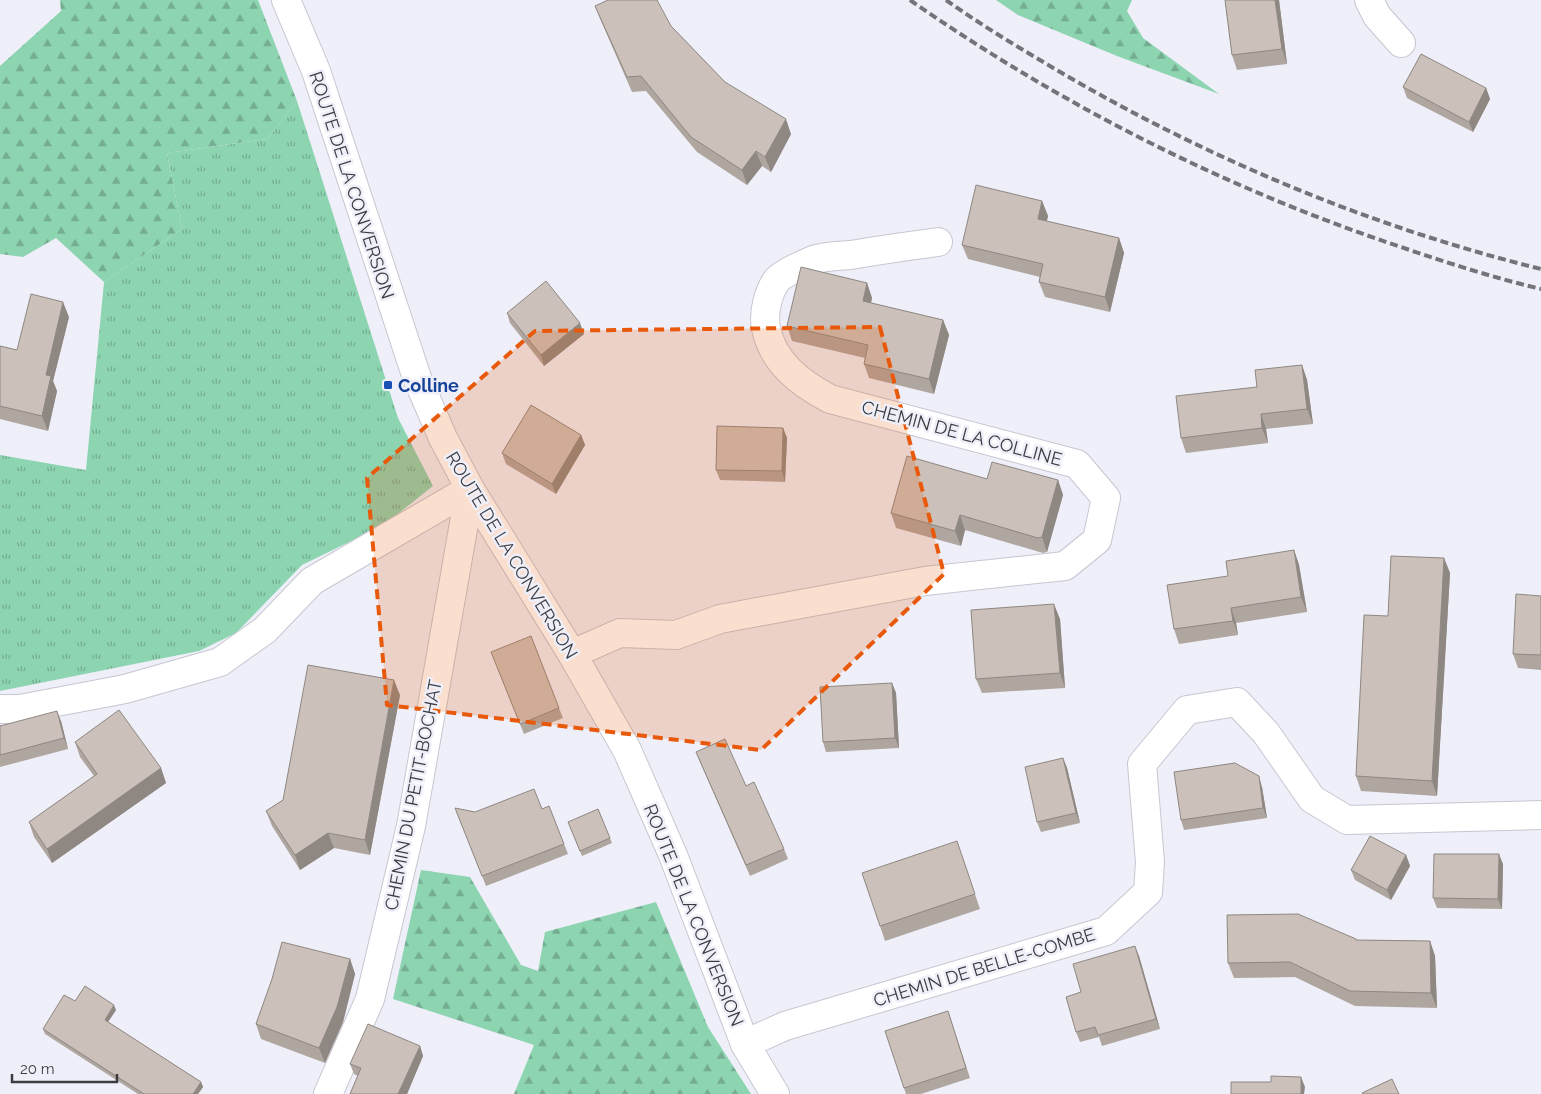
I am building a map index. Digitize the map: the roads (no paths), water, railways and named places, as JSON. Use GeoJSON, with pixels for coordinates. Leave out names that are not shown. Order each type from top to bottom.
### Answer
{"type":"FeatureCollection","features":[{"type":"Feature","properties":{"kind":"street","name":"ROUTE DE LA CONVERSION"},"geometry":{"type":"LineString","coordinates":[[286,0],[316,71],[416,378],[443,438],[470,489],[572,654],[627,750],[673,855],[745,1044],[775,1094]]}},
{"type":"Feature","properties":{"kind":"street"},"geometry":{"type":"LineString","coordinates":[[1369,0],[1377,16],[1402,43]]}},
{"type":"Feature","properties":{"kind":"street","name":"CHEMIN DE LA COLLINE"},"geometry":{"type":"LineString","coordinates":[[572,654],[620,633],[676,635],[720,619],[925,581],[1065,566],[1097,540],[1106,498],[1077,464],[830,399],[810,388],[792,374],[781,363],[773,350],[765,322],[767,306],[777,279],[814,260],[938,242]]}},
{"type":"Feature","properties":{"kind":"street"},"geometry":{"type":"LineString","coordinates":[[0,710],[125,689],[220,662],[265,630],[312,582],[470,489]]}},
{"type":"Feature","properties":{"kind":"street","name":"CHEMIN DU PETIT-BOCHAT"},"geometry":{"type":"LineString","coordinates":[[328,1094],[370,999],[411,826],[470,489]]}},
{"type":"Feature","properties":{"kind":"street","name":"CHEMIN DE BELLE-COMBE"},"geometry":{"type":"LineString","coordinates":[[745,1044],[785,1026],[1106,931],[1148,892],[1150,862],[1142,764],[1187,710],[1237,702],[1266,733],[1312,799],[1347,820],[1541,815]]}},
{"type":"Feature","properties":{"kind":"railway"},"geometry":{"type":"LineString","coordinates":[[910,0],[966,38],[1082,107],[1202,168],[1263,195],[1389,243],[1484,274],[1541,289]]}},
{"type":"Feature","properties":{"kind":"railway"},"geometry":{"type":"LineString","coordinates":[[946,0],[1055,69],[1171,132],[1230,160],[1352,211],[1415,233],[1541,269]]}},
{"type":"Feature","properties":{"kind":"place","name":"Colline"},"geometry":{"type":"Point","coordinates":[388,385]}}]}
